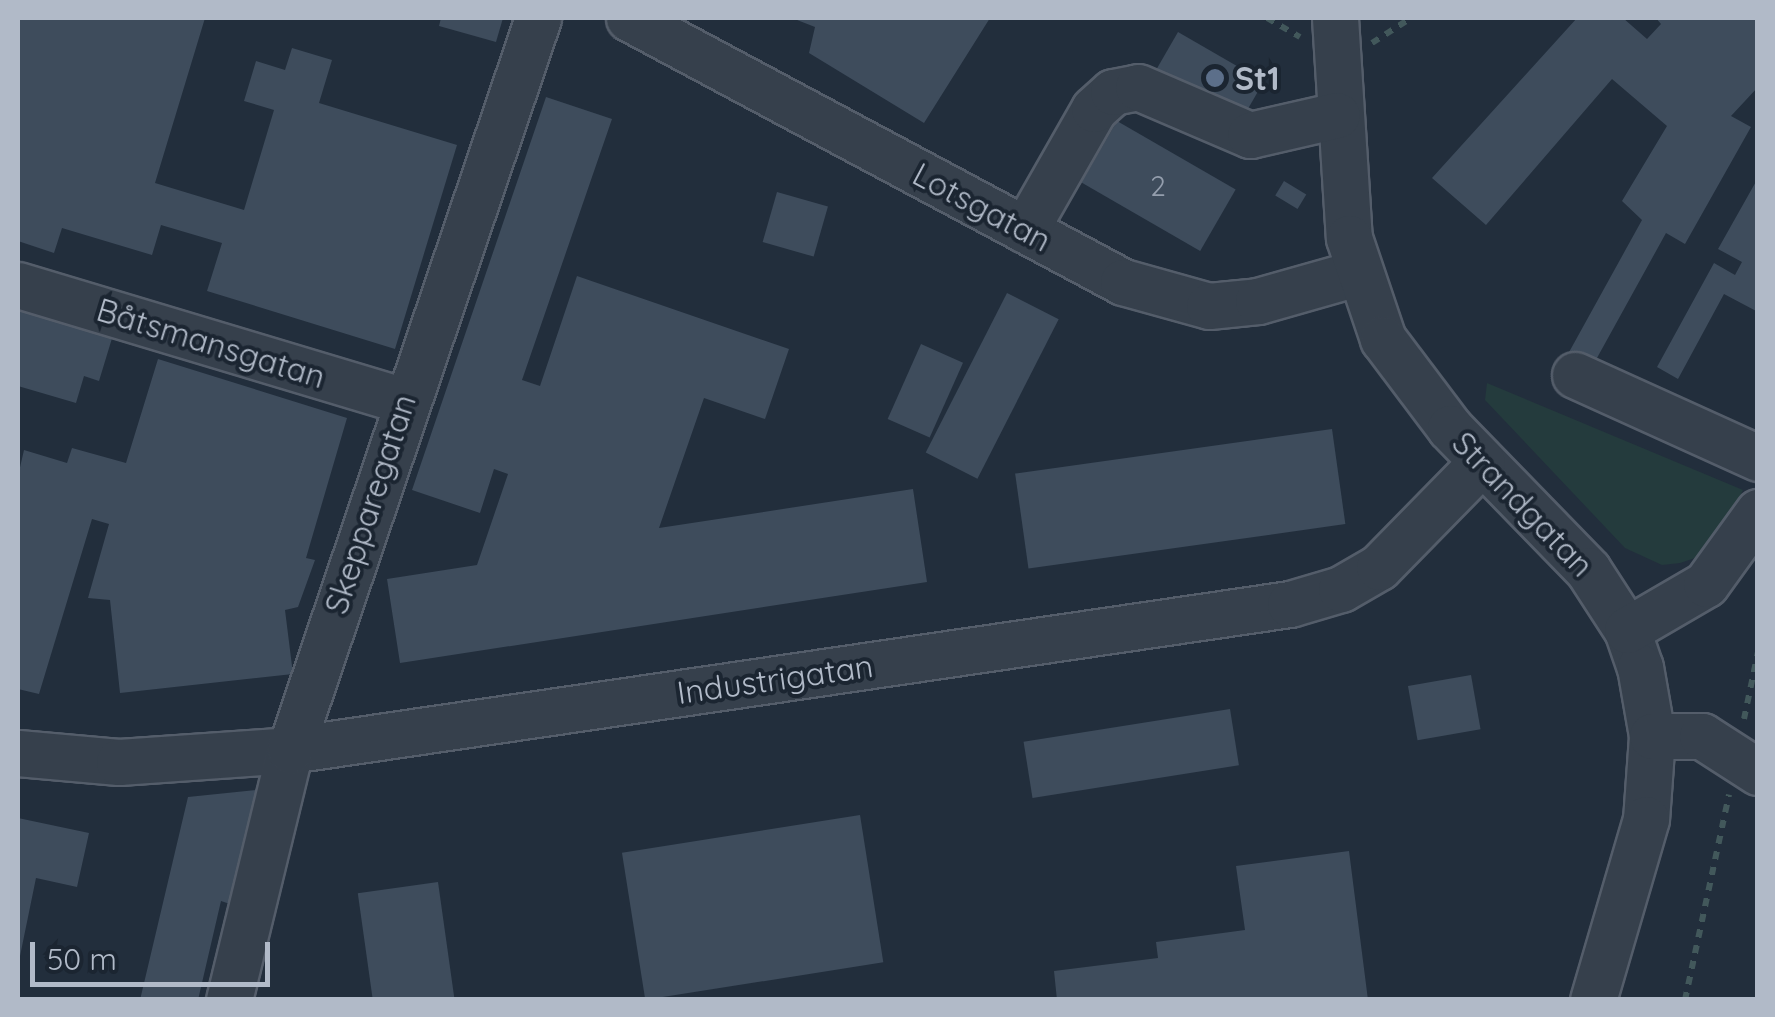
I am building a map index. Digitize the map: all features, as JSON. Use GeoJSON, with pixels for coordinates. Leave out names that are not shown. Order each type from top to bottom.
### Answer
{"type":"FeatureCollection","features":[{"type":"Feature","properties":{"kind":"street","name":"Skepparegatan"},"geometry":{"type":"LineString","coordinates":[[229,1000],[290,750],[404,400],[538,18]]}},
{"type":"Feature","properties":{"kind":"street","name":"Lotsgatan"},"geometry":{"type":"LineString","coordinates":[[628,18],[1123,282],[1209,306],[1258,301],[1357,273]]}},
{"type":"Feature","properties":{"kind":"street","name":"Strandgatan"},"geometry":{"type":"LineString","coordinates":[[1335,18],[1337,115],[1357,273],[1402,372],[1482,462],[1588,570],[1627,630],[1652,736],[1646,819],[1593,1000]]}},
{"type":"Feature","properties":{"kind":"street"},"geometry":{"type":"LineString","coordinates":[[1025,230],[1094,109],[1113,92],[1138,87],[1250,135],[1337,115]]}},
{"type":"Feature","properties":{"kind":"street","name":"Båtsmansgatan"},"geometry":{"type":"LineString","coordinates":[[18,285],[404,400]]}},
{"type":"Feature","properties":{"kind":"street"},"geometry":{"type":"LineString","coordinates":[[1575,375],[1758,458]]}},
{"type":"Feature","properties":{"kind":"street","name":"Industrigatan"},"geometry":{"type":"LineString","coordinates":[[18,754],[119,762],[290,750],[1290,604],[1341,589],[1379,567],[1482,462]]}},
{"type":"Feature","properties":{"kind":"street"},"geometry":{"type":"LineString","coordinates":[[1627,630],[1706,584],[1758,512]]}},
{"type":"Feature","properties":{"kind":"street"},"geometry":{"type":"LineString","coordinates":[[1652,736],[1702,736],[1747,765]]}},
{"type":"Feature","properties":{"kind":"path"},"geometry":{"type":"LineString","coordinates":[[1685,1000],[1747,765],[1758,652]]}},
{"type":"Feature","properties":{"kind":"green space"},"geometry":{"type":"Polygon","coordinates":[[[1487,383],[1743,490],[1721,533],[1698,557],[1680,563],[1662,565],[1625,548],[1485,400],[1487,383]]]}},
{"type":"Feature","properties":{"kind":"building"},"geometry":{"type":"Polygon","coordinates":[[[18,18],[205,18],[155,183],[244,210],[274,110],[244,101],[256,61],[285,70],[292,48],[332,60],[319,103],[457,145],[395,349],[207,291],[222,243],[161,225],[152,255],[62,228],[54,253],[18,241],[18,18]]]}},
{"type":"Feature","properties":{"kind":"building"},"geometry":{"type":"Polygon","coordinates":[[[441,18],[503,18],[496,42],[439,26],[441,18]]]}},
{"type":"Feature","properties":{"kind":"building"},"geometry":{"type":"Polygon","coordinates":[[[792,18],[990,18],[924,123],[809,53],[815,27],[792,18]]]}},
{"type":"Feature","properties":{"kind":"building"},"geometry":{"type":"Polygon","coordinates":[[[1577,18],[1623,18],[1647,39],[1661,24],[1656,18],[1758,18],[1758,87],[1731,116],[1751,127],[1685,244],[1666,233],[1592,367],[1568,354],[1642,220],[1622,201],[1667,126],[1612,79],[1486,225],[1432,178],[1577,18]]]}},
{"type":"Feature","properties":{"kind":"building"},"geometry":{"type":"Polygon","coordinates":[[[1178,32],[1264,82],[1242,119],[1156,69],[1178,32]]]}},
{"type":"Feature","properties":{"kind":"building"},"geometry":{"type":"Polygon","coordinates":[[[546,97],[612,119],[522,380],[540,386],[577,276],[789,349],[765,419],[704,398],[659,528],[913,489],[927,582],[400,663],[387,579],[477,565],[508,474],[494,469],[480,513],[412,490],[546,97]]]}},
{"type":"Feature","properties":{"kind":"building"},"geometry":{"type":"Polygon","coordinates":[[[1117,121],[1236,190],[1200,251],[1082,182],[1117,121]]]}},
{"type":"Feature","properties":{"kind":"building"},"geometry":{"type":"Polygon","coordinates":[[[1758,178],[1758,312],[1724,294],[1678,379],[1657,367],[1714,263],[1735,275],[1742,262],[1718,249],[1758,178]]]}},
{"type":"Feature","properties":{"kind":"building"},"geometry":{"type":"Polygon","coordinates":[[[1284,181],[1306,194],[1298,209],[1275,196],[1284,181]]]}},
{"type":"Feature","properties":{"kind":"building"},"geometry":{"type":"Polygon","coordinates":[[[777,192],[828,207],[814,257],[763,242],[777,192]]]}},
{"type":"Feature","properties":{"kind":"building"},"geometry":{"type":"Polygon","coordinates":[[[1007,293],[1059,319],[977,479],[926,452],[1007,293]]]}},
{"type":"Feature","properties":{"kind":"building"},"geometry":{"type":"Polygon","coordinates":[[[18,306],[113,335],[99,381],[84,376],[76,403],[18,386],[18,306]]]}},
{"type":"Feature","properties":{"kind":"building"},"geometry":{"type":"Polygon","coordinates":[[[921,344],[963,363],[930,438],[888,419],[921,344]]]}},
{"type":"Feature","properties":{"kind":"building"},"geometry":{"type":"Polygon","coordinates":[[[158,359],[347,418],[306,558],[315,560],[298,607],[285,610],[293,674],[120,693],[110,600],[88,598],[109,524],[92,519],[39,694],[18,689],[18,476],[24,450],[67,463],[72,448],[126,463],[158,359]]]}},
{"type":"Feature","properties":{"kind":"building"},"geometry":{"type":"Polygon","coordinates":[[[1332,429],[1345,524],[1028,569],[1015,474],[1332,429]]]}},
{"type":"Feature","properties":{"kind":"building"},"geometry":{"type":"Polygon","coordinates":[[[1471,675],[1481,729],[1418,740],[1408,686],[1471,675]]]}},
{"type":"Feature","properties":{"kind":"building"},"geometry":{"type":"Polygon","coordinates":[[[1230,709],[1239,765],[1032,798],[1024,742],[1230,709]]]}},
{"type":"Feature","properties":{"kind":"building"},"geometry":{"type":"Polygon","coordinates":[[[257,790],[230,904],[221,901],[198,1000],[140,1000],[188,797],[257,790]]]}},
{"type":"Feature","properties":{"kind":"building"},"geometry":{"type":"Polygon","coordinates":[[[860,815],[883,962],[645,1000],[622,853],[860,815]]]}},
{"type":"Feature","properties":{"kind":"building"},"geometry":{"type":"Polygon","coordinates":[[[18,818],[89,833],[77,887],[36,878],[19,961],[18,818]]]}},
{"type":"Feature","properties":{"kind":"building"},"geometry":{"type":"Polygon","coordinates":[[[1349,851],[1368,1000],[1057,1000],[1054,971],[1158,958],[1156,942],[1245,930],[1236,866],[1349,851]]]}},
{"type":"Feature","properties":{"kind":"building"},"geometry":{"type":"Polygon","coordinates":[[[438,882],[455,1000],[373,1000],[358,893],[438,882]]]}},
{"type":"Feature","properties":{"kind":"place","name":"St1"},"geometry":{"type":"Point","coordinates":[1215,78]}}]}
